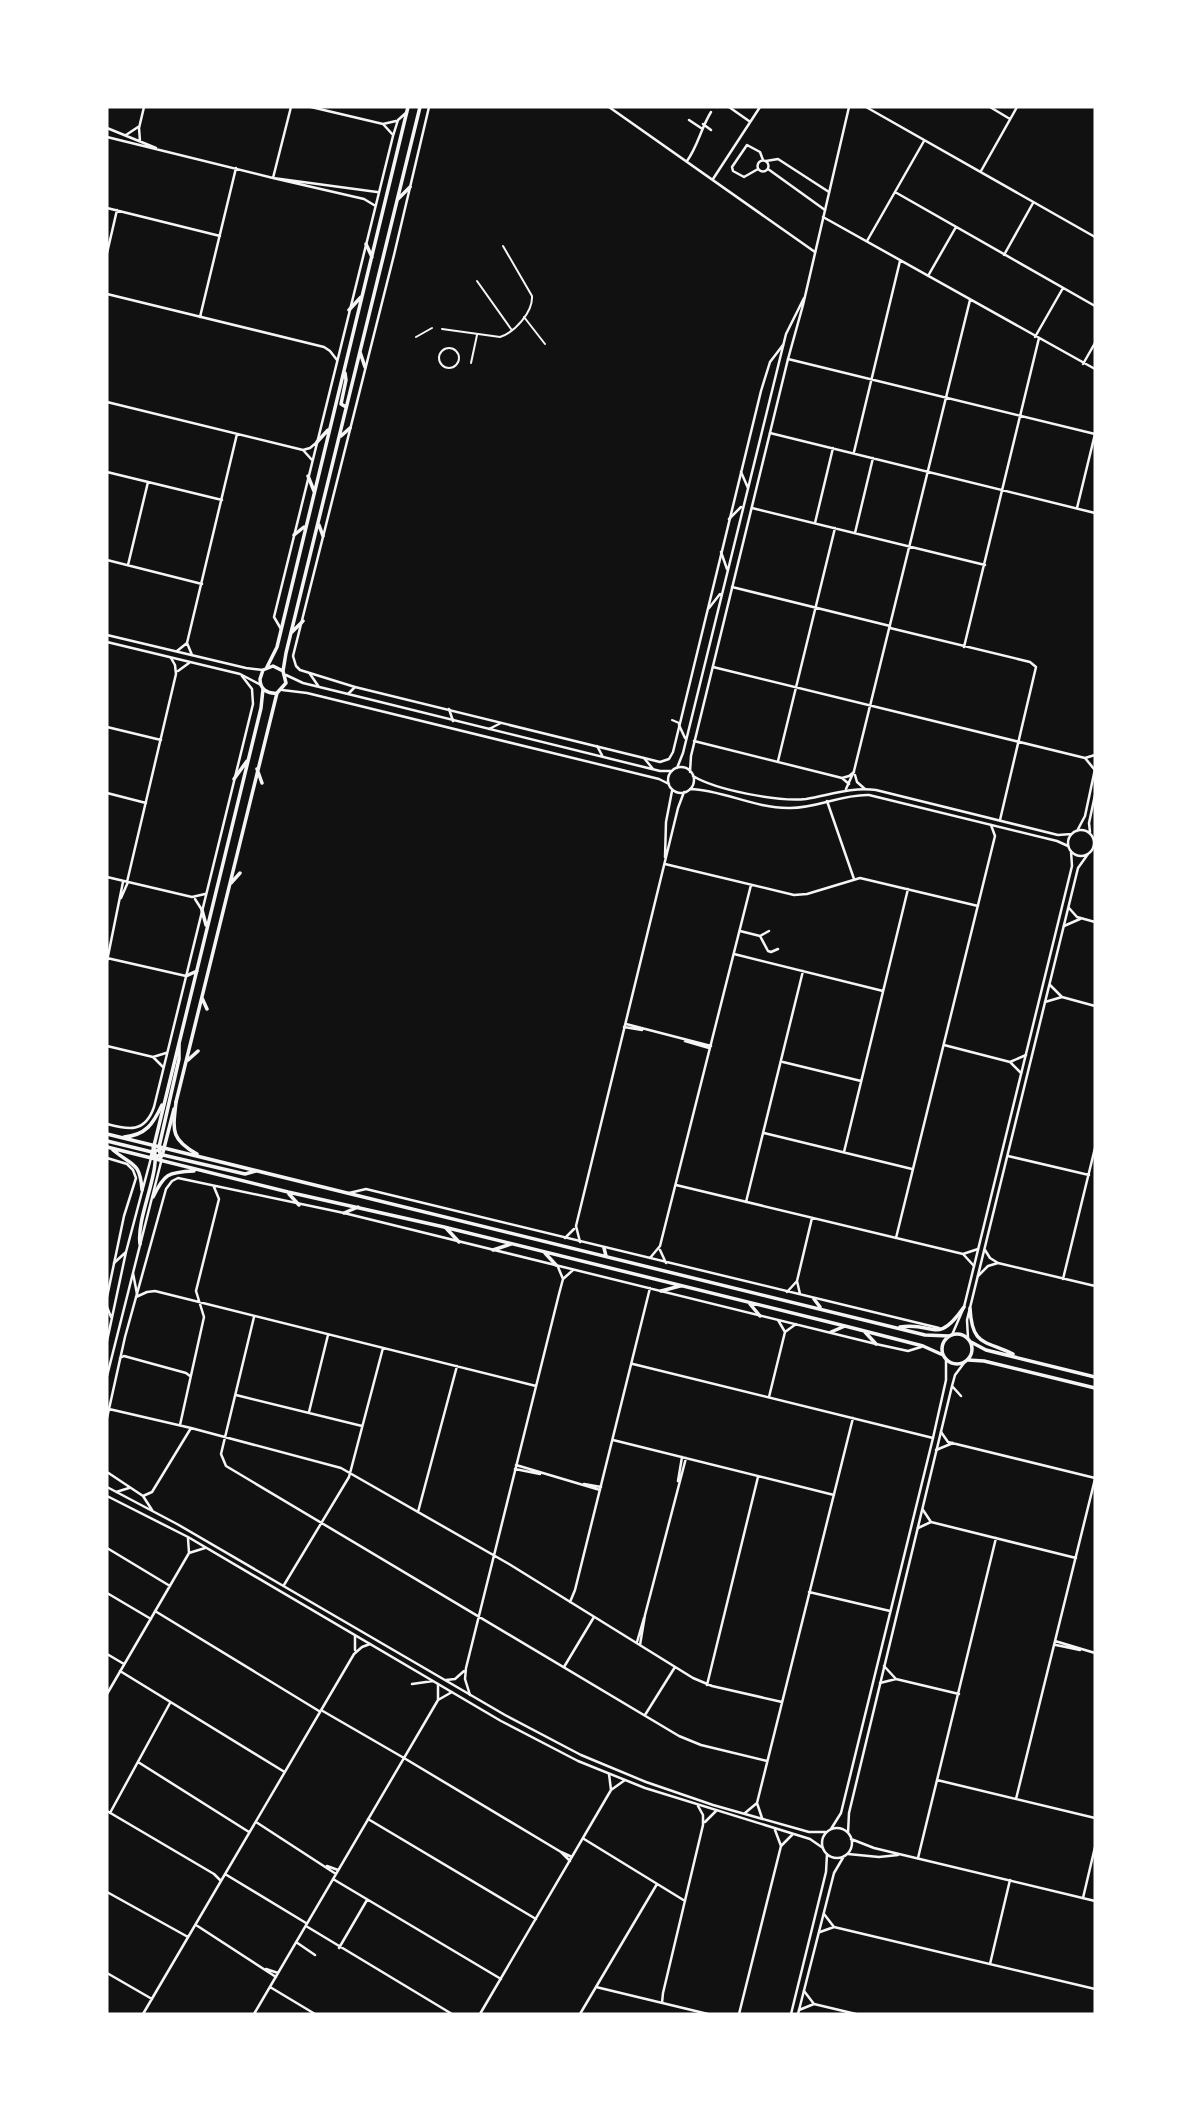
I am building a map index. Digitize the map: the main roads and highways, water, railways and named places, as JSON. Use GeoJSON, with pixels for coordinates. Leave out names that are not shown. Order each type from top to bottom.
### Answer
{"type":"FeatureCollection","features":[{"type":"Feature","properties":{"kind":"main road"},"geometry":{"type":"LineString","coordinates":[[109,1148],[157,1154],[164,1148],[257,769],[279,692],[286,683],[290,634],[420,107]]}},
{"type":"Feature","properties":{"kind":"main road"},"geometry":{"type":"LineString","coordinates":[[157,1154],[162,1105],[262,704],[260,679],[275,653],[408,109]]}},
{"type":"Feature","properties":{"kind":"main road"},"geometry":{"type":"LineString","coordinates":[[397,201],[410,187]]}},
{"type":"Feature","properties":{"kind":"main road"},"geometry":{"type":"LineString","coordinates":[[366,244],[372,257]]}},
{"type":"Feature","properties":{"kind":"main road"},"geometry":{"type":"LineString","coordinates":[[349,310],[362,295]]}},
{"type":"Feature","properties":{"kind":"main road"},"geometry":{"type":"LineString","coordinates":[[360,352],[365,367]]}},
{"type":"Feature","properties":{"kind":"main road"},"geometry":{"type":"LineString","coordinates":[[344,371],[346,380],[341,404],[346,407]]}},
{"type":"Feature","properties":{"kind":"main road"},"geometry":{"type":"LineString","coordinates":[[339,438],[350,428]]}},
{"type":"Feature","properties":{"kind":"main road"},"geometry":{"type":"LineString","coordinates":[[317,442],[330,429]]}},
{"type":"Feature","properties":{"kind":"main road"},"geometry":{"type":"LineString","coordinates":[[308,477],[314,491]]}},
{"type":"Feature","properties":{"kind":"main road"},"geometry":{"type":"LineString","coordinates":[[318,523],[323,536]]}},
{"type":"Feature","properties":{"kind":"main road"},"geometry":{"type":"LineString","coordinates":[[294,535],[306,526]]}},
{"type":"Feature","properties":{"kind":"main road"},"geometry":{"type":"LineString","coordinates":[[290,634],[303,621]]}},
{"type":"Feature","properties":{"kind":"main road"},"geometry":{"type":"LineString","coordinates":[[265,670],[277,667],[285,673]]}},
{"type":"Feature","properties":{"kind":"main road"},"geometry":{"type":"LineString","coordinates":[[262,687],[268,692],[279,692]]}},
{"type":"Feature","properties":{"kind":"main road"},"geometry":{"type":"LineString","coordinates":[[234,779],[248,759]]}},
{"type":"Feature","properties":{"kind":"main road"},"geometry":{"type":"LineString","coordinates":[[257,769],[262,783]]}},
{"type":"Feature","properties":{"kind":"main road"},"geometry":{"type":"LineString","coordinates":[[229,885],[240,873]]}},
{"type":"Feature","properties":{"kind":"main road"},"geometry":{"type":"LineString","coordinates":[[202,910],[207,928]]}},
{"type":"Feature","properties":{"kind":"main road"},"geometry":{"type":"LineString","coordinates":[[219,925],[226,932]]}},
{"type":"Feature","properties":{"kind":"main road"},"geometry":{"type":"LineString","coordinates":[[186,976],[197,971]]}},
{"type":"Feature","properties":{"kind":"main road"},"geometry":{"type":"LineString","coordinates":[[201,998],[207,1009]]}},
{"type":"Feature","properties":{"kind":"main road"},"geometry":{"type":"LineString","coordinates":[[140,1244],[140,1228],[179,1059],[178,1045]]}},
{"type":"Feature","properties":{"kind":"main road"},"geometry":{"type":"LineString","coordinates":[[187,1061],[198,1051]]}},
{"type":"Feature","properties":{"kind":"main road"},"geometry":{"type":"LineString","coordinates":[[176,1102],[174,1129],[177,1139],[202,1157]]}},
{"type":"Feature","properties":{"kind":"main road"},"geometry":{"type":"LineString","coordinates":[[120,1137],[146,1131],[162,1105]]}},
{"type":"Feature","properties":{"kind":"main road"},"geometry":{"type":"LineString","coordinates":[[107,1134],[199,1171],[444,1227],[863,1330],[923,1346],[954,1364],[984,1361],[1095,1388]]}},
{"type":"Feature","properties":{"kind":"main road"},"geometry":{"type":"LineString","coordinates":[[107,1141],[245,1174],[257,1170]]}},
{"type":"Feature","properties":{"kind":"main road"},"geometry":{"type":"LineString","coordinates":[[109,1148],[137,1167],[142,1190]]}},
{"type":"Feature","properties":{"kind":"main road"},"geometry":{"type":"LineString","coordinates":[[164,1148],[931,1336],[961,1334],[986,1350],[1095,1377]]}},
{"type":"Feature","properties":{"kind":"main road"},"geometry":{"type":"LineString","coordinates":[[153,1197],[168,1174],[199,1171]]}},
{"type":"Feature","properties":{"kind":"main road"},"geometry":{"type":"LineString","coordinates":[[288,1192],[299,1205]]}},
{"type":"Feature","properties":{"kind":"main road"},"geometry":{"type":"LineString","coordinates":[[344,1213],[358,1207]]}},
{"type":"Feature","properties":{"kind":"main road"},"geometry":{"type":"LineString","coordinates":[[444,1227],[459,1242]]}},
{"type":"Feature","properties":{"kind":"main road"},"geometry":{"type":"LineString","coordinates":[[493,1250],[512,1244]]}},
{"type":"Feature","properties":{"kind":"main road"},"geometry":{"type":"LineString","coordinates":[[604,1248],[606,1256]]}},
{"type":"Feature","properties":{"kind":"main road"},"geometry":{"type":"LineString","coordinates":[[543,1252],[557,1265]]}},
{"type":"Feature","properties":{"kind":"main road"},"geometry":{"type":"LineString","coordinates":[[661,1291],[682,1286]]}},
{"type":"Feature","properties":{"kind":"main road"},"geometry":{"type":"LineString","coordinates":[[754,1293],[761,1286]]}},
{"type":"Feature","properties":{"kind":"main road"},"geometry":{"type":"LineString","coordinates":[[814,1300],[821,1308]]}},
{"type":"Feature","properties":{"kind":"main road"},"geometry":{"type":"LineString","coordinates":[[748,1302],[760,1316]]}},
{"type":"Feature","properties":{"kind":"main road"},"geometry":{"type":"LineString","coordinates":[[897,1328],[909,1326],[932,1331],[943,1329],[955,1320],[964,1307]]}},
{"type":"Feature","properties":{"kind":"main road"},"geometry":{"type":"LineString","coordinates":[[970,1308],[972,1327],[980,1340],[1018,1357]]}},
{"type":"Feature","properties":{"kind":"main road"},"geometry":{"type":"LineString","coordinates":[[831,1332],[845,1326]]}},
{"type":"Feature","properties":{"kind":"main road"},"geometry":{"type":"LineString","coordinates":[[863,1330],[876,1344]]}},
{"type":"Feature","properties":{"kind":"main road"},"geometry":{"type":"LineString","coordinates":[[945,1357],[943,1345],[951,1336]]}},
{"type":"Feature","properties":{"kind":"main road"},"geometry":{"type":"LineString","coordinates":[[966,1362],[973,1352],[969,1340]]}}]}
